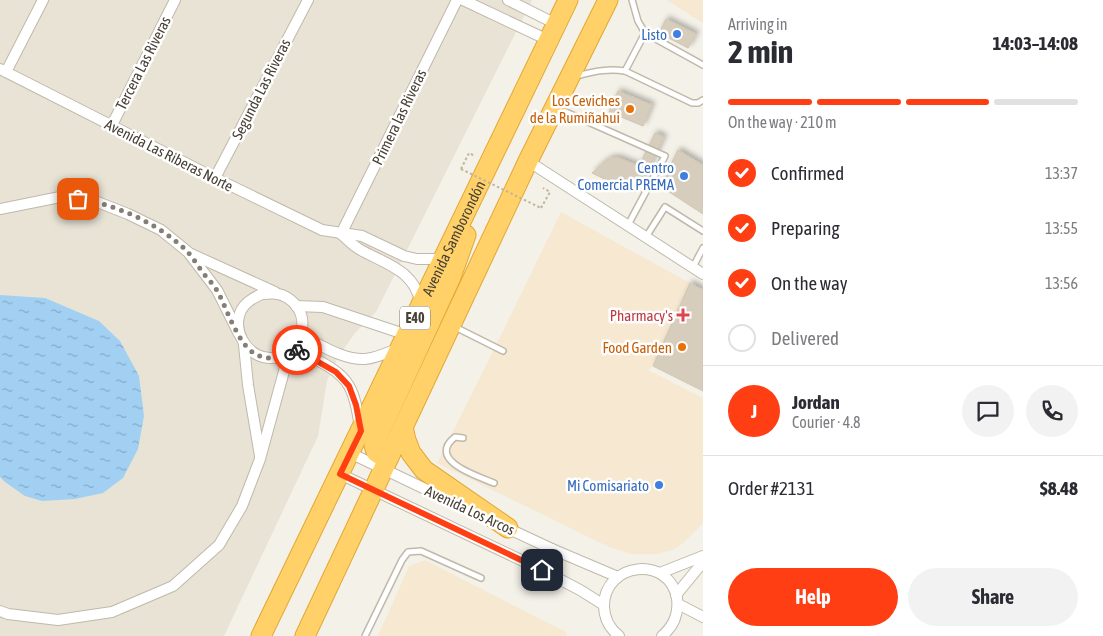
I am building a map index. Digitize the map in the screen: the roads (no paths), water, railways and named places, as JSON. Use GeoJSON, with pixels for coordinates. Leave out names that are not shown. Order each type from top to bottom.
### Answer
{"type":"FeatureCollection","features":[{"type":"Feature","properties":{"kind":"highway","name":"Avenida Samborondón"},"geometry":{"type":"LineString","coordinates":[[261,636],[568,0]]}},
{"type":"Feature","properties":{"kind":"highway","name":"E40"},"geometry":{"type":"LineString","coordinates":[[305,636],[554,106],[608,0]]}},
{"type":"Feature","properties":{"kind":"highway"},"geometry":{"type":"LineString","coordinates":[[392,450],[389,454],[382,456],[376,452],[374,445],[451,277],[496,146]]}},
{"type":"Feature","properties":{"kind":"highway"},"geometry":{"type":"LineString","coordinates":[[403,427],[411,453],[424,470],[508,528]]}},
{"type":"Feature","properties":{"kind":"street"},"geometry":{"type":"LineString","coordinates":[[3,70],[43,0]]}},
{"type":"Feature","properties":{"kind":"street","name":"Tercera Las Riveras"},"geometry":{"type":"LineString","coordinates":[[112,125],[175,0]]}},
{"type":"Feature","properties":{"kind":"street","name":"Segunda Las Riveras"},"geometry":{"type":"LineString","coordinates":[[215,178],[308,0]]}},
{"type":"Feature","properties":{"kind":"street","name":"Primera las Riveras"},"geometry":{"type":"LineString","coordinates":[[341,234],[457,0]]}},
{"type":"Feature","properties":{"kind":"street"},"geometry":{"type":"LineString","coordinates":[[463,0],[552,32]]}},
{"type":"Feature","properties":{"kind":"street"},"geometry":{"type":"LineString","coordinates":[[508,0],[552,32]]}},
{"type":"Feature","properties":{"kind":"street","name":"Avenida Las Riberas Norte"},"geometry":{"type":"LineString","coordinates":[[3,70],[322,230],[362,236],[408,258],[426,260],[444,256]]}},
{"type":"Feature","properties":{"kind":"street"},"geometry":{"type":"LineString","coordinates":[[528,161],[703,274]]}},
{"type":"Feature","properties":{"kind":"street"},"geometry":{"type":"LineString","coordinates":[[0,209],[60,197],[95,201],[128,214],[160,230],[188,252],[291,300],[299,310],[303,323],[302,336],[292,351],[260,459],[242,506],[219,545],[174,586],[112,612],[58,620],[8,614],[0,611]]}},
{"type":"Feature","properties":{"kind":"street","name":"Avenida Las Riberas Norte"},"geometry":{"type":"LineString","coordinates":[[341,234],[357,248],[399,269],[408,277],[415,285],[421,306]]}},
{"type":"Feature","properties":{"kind":"street"},"geometry":{"type":"LineString","coordinates":[[188,252],[217,290],[244,345],[248,386],[260,459]]}},
{"type":"Feature","properties":{"kind":"street"},"geometry":{"type":"LineString","coordinates":[[239,334],[239,317],[247,302],[262,294],[279,294]]}},
{"type":"Feature","properties":{"kind":"street"},"geometry":{"type":"LineString","coordinates":[[296,306],[323,307],[404,341]]}},
{"type":"Feature","properties":{"kind":"street"},"geometry":{"type":"LineString","coordinates":[[302,336],[348,357],[365,359],[381,355],[404,341]]}},
{"type":"Feature","properties":{"kind":"street"},"geometry":{"type":"LineString","coordinates":[[244,345],[254,353],[265,358],[277,358],[292,351]]}},
{"type":"Feature","properties":{"kind":"street"},"geometry":{"type":"LineString","coordinates":[[292,351],[336,372],[349,386],[356,405],[361,431]]}},
{"type":"Feature","properties":{"kind":"street","name":"Avenida Los Arcos"},"geometry":{"type":"LineString","coordinates":[[350,453],[552,549],[618,577]]}},
{"type":"Feature","properties":{"kind":"street","name":"Avenida Los Arcos"},"geometry":{"type":"LineString","coordinates":[[340,474],[542,570],[604,605]]}},
{"type":"Feature","properties":{"kind":"street"},"geometry":{"type":"LineString","coordinates":[[542,570],[552,549]]}},
{"type":"Feature","properties":{"kind":"street"},"geometry":{"type":"LineString","coordinates":[[660,574],[703,556]]}},
{"type":"Feature","properties":{"kind":"street"},"geometry":{"type":"LineString","coordinates":[[677,599],[703,562]]}},
{"type":"Feature","properties":{"kind":"street"},"geometry":{"type":"LineString","coordinates":[[619,636],[607,631],[604,605],[607,589],[612,582],[626,572],[643,569],[660,574],[672,586],[677,599],[677,614],[674,623],[662,636]]}},
{"type":"Feature","properties":{"kind":"street"},"geometry":{"type":"LineString","coordinates":[[677,599],[703,617]]}},
{"type":"Feature","properties":{"kind":"lane"},"geometry":{"type":"LineString","coordinates":[[632,0],[638,21],[645,33],[703,65]]}},
{"type":"Feature","properties":{"kind":"lane"},"geometry":{"type":"LineString","coordinates":[[625,71],[645,33]]}},
{"type":"Feature","properties":{"kind":"lane"},"geometry":{"type":"LineString","coordinates":[[568,78],[613,69],[625,71],[692,103],[698,103],[703,100]]}},
{"type":"Feature","properties":{"kind":"lane"},"geometry":{"type":"LineString","coordinates":[[554,106],[665,156],[628,224]]}},
{"type":"Feature","properties":{"kind":"lane"},"geometry":{"type":"LineString","coordinates":[[646,237],[665,207],[703,231]]}},
{"type":"Feature","properties":{"kind":"lane"},"geometry":{"type":"LineString","coordinates":[[693,267],[703,248]]}},
{"type":"Feature","properties":{"kind":"lane"},"geometry":{"type":"LineString","coordinates":[[450,325],[503,351]]}},
{"type":"Feature","properties":{"kind":"lane"},"geometry":{"type":"LineString","coordinates":[[463,438],[455,437],[449,442],[446,449],[447,457],[452,464],[494,484]]}},
{"type":"Feature","properties":{"kind":"lane"},"geometry":{"type":"LineString","coordinates":[[365,636],[402,560],[408,552],[421,550],[481,578]]}},
{"type":"Feature","properties":{"kind":"water"},"geometry":{"type":"Polygon","coordinates":[[[0,295],[45,298],[99,321],[120,341],[139,376],[144,416],[138,449],[123,478],[103,493],[75,499],[42,501],[25,496],[0,477],[0,295]]]}},
{"type":"Feature","properties":{"kind":"place","name":"Listo"},"geometry":{"type":"Point","coordinates":[677,34]}},
{"type":"Feature","properties":{"kind":"place","name":"Los Ceviches de la Rumiñahui"},"geometry":{"type":"Point","coordinates":[630,109]}},
{"type":"Feature","properties":{"kind":"place","name":"Centro Comercial PREMA"},"geometry":{"type":"Point","coordinates":[684,176]}},
{"type":"Feature","properties":{"kind":"place","name":"Pharmacy's"},"geometry":{"type":"Point","coordinates":[683,315]}},
{"type":"Feature","properties":{"kind":"place","name":"Food Garden"},"geometry":{"type":"Point","coordinates":[682,347]}},
{"type":"Feature","properties":{"kind":"place","name":"Mi Comisariato"},"geometry":{"type":"Point","coordinates":[659,485]}}]}
